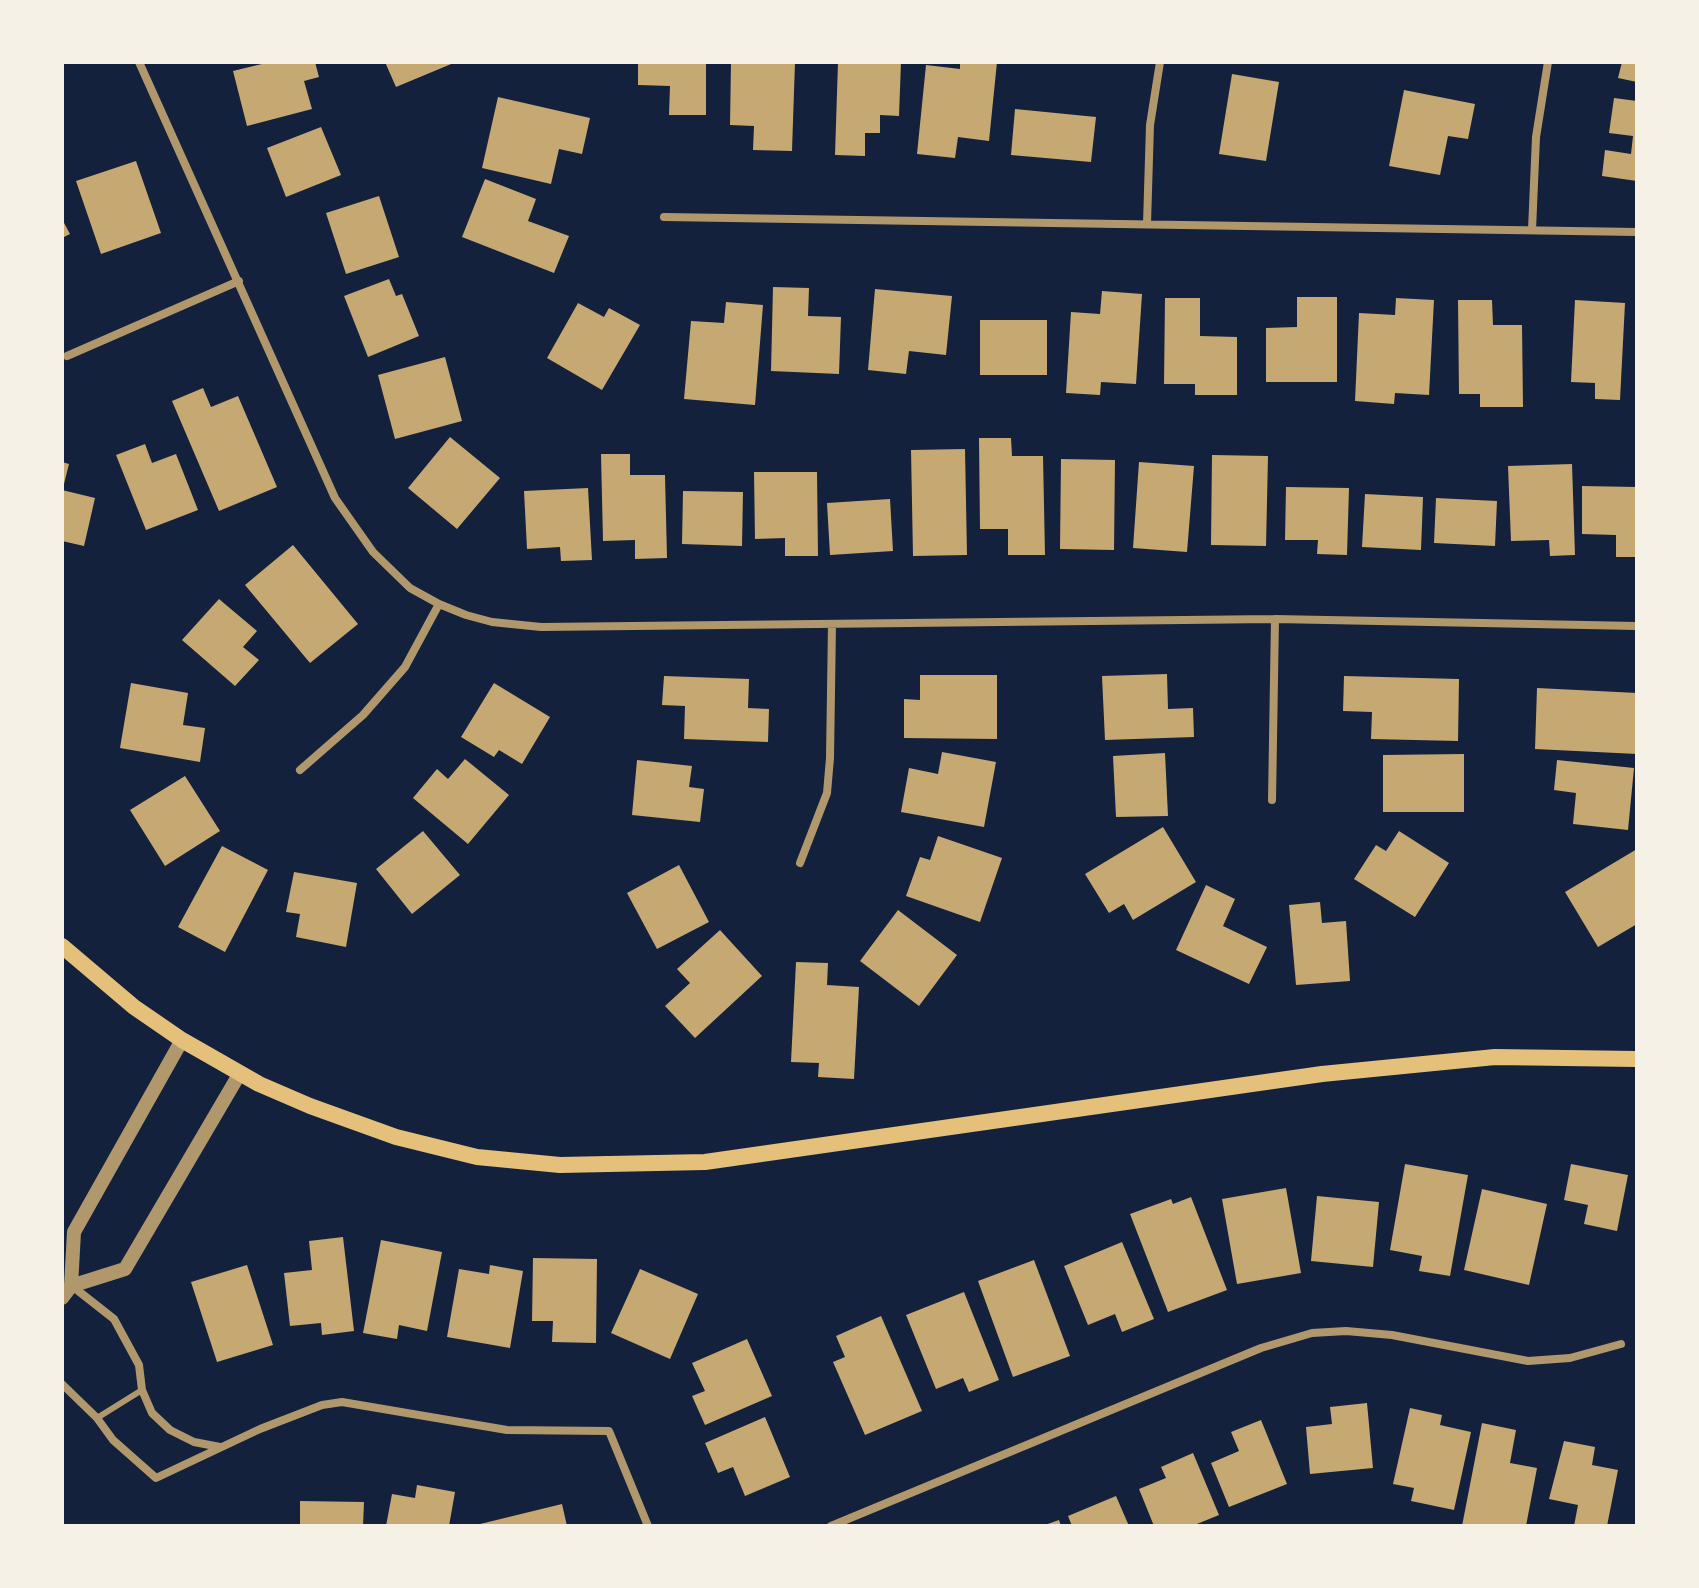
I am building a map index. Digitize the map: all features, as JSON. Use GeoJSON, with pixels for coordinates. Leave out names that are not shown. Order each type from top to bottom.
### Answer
{"type":"FeatureCollection","features":[{"type":"Feature","properties":{"kind":"main road"},"geometry":{"type":"LineString","coordinates":[[62,946],[134,1007],[182,1040],[240,1073],[310,1106],[396,1137],[477,1157],[560,1165],[705,1162],[1322,1074],[1495,1057],[1637,1059]]}},
{"type":"Feature","properties":{"kind":"street"},"geometry":{"type":"LineString","coordinates":[[139,62],[335,498],[373,552],[410,588],[439,604],[492,622],[541,627],[1275,619],[1637,626]]}},
{"type":"Feature","properties":{"kind":"street"},"geometry":{"type":"LineString","coordinates":[[1147,224],[1150,125],[1160,62]]}},
{"type":"Feature","properties":{"kind":"street"},"geometry":{"type":"LineString","coordinates":[[1532,230],[1536,137],[1548,62]]}},
{"type":"Feature","properties":{"kind":"street"},"geometry":{"type":"LineString","coordinates":[[664,217],[1637,232]]}},
{"type":"Feature","properties":{"kind":"street"},"geometry":{"type":"LineString","coordinates":[[67,356],[239,281]]}},
{"type":"Feature","properties":{"kind":"street"},"geometry":{"type":"LineString","coordinates":[[300,770],[363,715],[405,667],[439,604]]}},
{"type":"Feature","properties":{"kind":"street"},"geometry":{"type":"LineString","coordinates":[[1272,800],[1275,619]]}},
{"type":"Feature","properties":{"kind":"street"},"geometry":{"type":"LineString","coordinates":[[800,863],[827,793],[832,624]]}},
{"type":"Feature","properties":{"kind":"street"},"geometry":{"type":"LineString","coordinates":[[62,1298],[71,1286],[74,1232],[182,1040]]}},
{"type":"Feature","properties":{"kind":"street"},"geometry":{"type":"LineString","coordinates":[[71,1286],[125,1269],[240,1073]]}},
{"type":"Feature","properties":{"kind":"street"},"geometry":{"type":"LineString","coordinates":[[71,1286],[114,1319],[139,1365],[142,1390],[152,1413],[170,1430],[194,1442],[220,1447]]}},
{"type":"Feature","properties":{"kind":"street"},"geometry":{"type":"LineString","coordinates":[[831,1526],[1261,1348],[1312,1333],[1346,1331],[1392,1335],[1528,1361],[1570,1358],[1621,1344]]}},
{"type":"Feature","properties":{"kind":"street"},"geometry":{"type":"LineString","coordinates":[[62,1384],[97,1418],[113,1440],[156,1478],[260,1429],[322,1405],[342,1402],[507,1430],[609,1431],[648,1526]]}},
{"type":"Feature","properties":{"kind":"lane"},"geometry":{"type":"LineString","coordinates":[[97,1418],[142,1390]]}},
{"type":"Feature","properties":{"kind":"building"},"geometry":{"type":"Polygon","coordinates":[[[270,62],[315,62],[319,77],[304,81],[312,109],[247,126],[233,71],[270,62]]]}},
{"type":"Feature","properties":{"kind":"building"},"geometry":{"type":"Polygon","coordinates":[[[385,62],[456,62],[396,87],[385,62]]]}},
{"type":"Feature","properties":{"kind":"building"},"geometry":{"type":"Polygon","coordinates":[[[638,62],[706,62],[706,115],[669,115],[670,86],[638,85],[638,62]]]}},
{"type":"Feature","properties":{"kind":"building"},"geometry":{"type":"Polygon","coordinates":[[[731,62],[795,62],[792,151],[753,150],[754,126],[730,125],[731,62]]]}},
{"type":"Feature","properties":{"kind":"building"},"geometry":{"type":"Polygon","coordinates":[[[838,62],[901,62],[899,116],[880,115],[880,133],[865,133],[865,156],[835,155],[838,62]]]}},
{"type":"Feature","properties":{"kind":"building"},"geometry":{"type":"Polygon","coordinates":[[[960,62],[997,62],[989,141],[958,137],[955,158],[917,154],[926,65],[960,69],[960,62]]]}},
{"type":"Feature","properties":{"kind":"building"},"geometry":{"type":"Polygon","coordinates":[[[1622,62],[1637,62],[1637,82],[1618,78],[1622,62]]]}},
{"type":"Feature","properties":{"kind":"building"},"geometry":{"type":"Polygon","coordinates":[[[1232,74],[1279,82],[1266,161],[1219,154],[1232,74]]]}},
{"type":"Feature","properties":{"kind":"building"},"geometry":{"type":"Polygon","coordinates":[[[1404,90],[1475,104],[1468,139],[1448,136],[1440,175],[1389,166],[1404,90]]]}},
{"type":"Feature","properties":{"kind":"building"},"geometry":{"type":"Polygon","coordinates":[[[498,97],[590,118],[582,154],[559,149],[551,184],[482,168],[498,97]]]}},
{"type":"Feature","properties":{"kind":"building"},"geometry":{"type":"Polygon","coordinates":[[[1614,98],[1637,101],[1637,181],[1602,176],[1605,150],[1631,154],[1633,136],[1609,133],[1614,98]]]}},
{"type":"Feature","properties":{"kind":"building"},"geometry":{"type":"Polygon","coordinates":[[[1015,109],[1096,117],[1091,162],[1011,155],[1015,109]]]}},
{"type":"Feature","properties":{"kind":"building"},"geometry":{"type":"Polygon","coordinates":[[[321,127],[341,175],[286,197],[267,148],[321,127]]]}},
{"type":"Feature","properties":{"kind":"building"},"geometry":{"type":"Polygon","coordinates":[[[136,161],[161,233],[101,254],[76,181],[136,161]]]}},
{"type":"Feature","properties":{"kind":"building"},"geometry":{"type":"Polygon","coordinates":[[[485,179],[536,199],[528,221],[569,236],[554,273],[462,237],[485,179]]]}},
{"type":"Feature","properties":{"kind":"building"},"geometry":{"type":"Polygon","coordinates":[[[379,196],[399,257],[346,274],[326,213],[379,196]]]}},
{"type":"Feature","properties":{"kind":"building"},"geometry":{"type":"Polygon","coordinates":[[[62,219],[70,234],[62,238],[62,219]]]}},
{"type":"Feature","properties":{"kind":"building"},"geometry":{"type":"Polygon","coordinates":[[[389,279],[396,296],[402,294],[419,336],[368,357],[344,296],[389,279]]]}},
{"type":"Feature","properties":{"kind":"building"},"geometry":{"type":"Polygon","coordinates":[[[773,287],[809,288],[808,316],[841,317],[839,374],[771,371],[773,287]]]}},
{"type":"Feature","properties":{"kind":"building"},"geometry":{"type":"Polygon","coordinates":[[[875,289],[952,296],[946,355],[909,351],[906,374],[868,370],[875,289]]]}},
{"type":"Feature","properties":{"kind":"building"},"geometry":{"type":"Polygon","coordinates":[[[1102,291],[1142,294],[1136,384],[1101,382],[1100,395],[1066,393],[1071,312],[1100,314],[1102,291]]]}},
{"type":"Feature","properties":{"kind":"building"},"geometry":{"type":"Polygon","coordinates":[[[1297,297],[1337,297],[1337,382],[1266,382],[1266,328],[1297,327],[1297,297]]]}},
{"type":"Feature","properties":{"kind":"building"},"geometry":{"type":"Polygon","coordinates":[[[1165,298],[1200,298],[1200,336],[1237,337],[1237,395],[1195,395],[1195,384],[1164,384],[1165,298]]]}},
{"type":"Feature","properties":{"kind":"building"},"geometry":{"type":"Polygon","coordinates":[[[1396,298],[1434,300],[1429,395],[1395,393],[1394,404],[1355,401],[1359,313],[1395,315],[1396,298]]]}},
{"type":"Feature","properties":{"kind":"building"},"geometry":{"type":"Polygon","coordinates":[[[1458,300],[1492,300],[1493,325],[1522,325],[1523,407],[1480,407],[1480,394],[1459,394],[1458,300]]]}},
{"type":"Feature","properties":{"kind":"building"},"geometry":{"type":"Polygon","coordinates":[[[1575,300],[1625,303],[1620,400],[1595,399],[1595,383],[1571,382],[1575,300]]]}},
{"type":"Feature","properties":{"kind":"building"},"geometry":{"type":"Polygon","coordinates":[[[726,302],[763,305],[755,405],[684,399],[691,321],[724,323],[726,302]]]}},
{"type":"Feature","properties":{"kind":"building"},"geometry":{"type":"Polygon","coordinates":[[[578,303],[604,317],[609,308],[640,325],[602,390],[547,358],[578,303]]]}},
{"type":"Feature","properties":{"kind":"building"},"geometry":{"type":"Polygon","coordinates":[[[980,320],[1047,320],[1047,375],[980,375],[980,320]]]}},
{"type":"Feature","properties":{"kind":"building"},"geometry":{"type":"Polygon","coordinates":[[[445,357],[462,421],[395,439],[378,375],[445,357]]]}},
{"type":"Feature","properties":{"kind":"building"},"geometry":{"type":"Polygon","coordinates":[[[203,388],[211,407],[238,396],[277,487],[219,511],[172,401],[203,388]]]}},
{"type":"Feature","properties":{"kind":"building"},"geometry":{"type":"Polygon","coordinates":[[[450,437],[500,478],[457,529],[408,488],[450,437]]]}},
{"type":"Feature","properties":{"kind":"building"},"geometry":{"type":"Polygon","coordinates":[[[979,438],[1011,438],[1012,456],[1043,456],[1045,555],[1008,555],[1008,529],[980,529],[979,438]]]}},
{"type":"Feature","properties":{"kind":"building"},"geometry":{"type":"Polygon","coordinates":[[[145,444],[152,463],[176,454],[198,510],[146,530],[116,455],[145,444]]]}},
{"type":"Feature","properties":{"kind":"building"},"geometry":{"type":"Polygon","coordinates":[[[965,449],[967,555],[913,556],[911,450],[965,449]]]}},
{"type":"Feature","properties":{"kind":"building"},"geometry":{"type":"Polygon","coordinates":[[[601,454],[630,454],[630,475],[665,475],[667,558],[635,559],[635,540],[603,541],[601,454]]]}},
{"type":"Feature","properties":{"kind":"building"},"geometry":{"type":"Polygon","coordinates":[[[1212,455],[1268,456],[1266,546],[1211,545],[1212,455]]]}},
{"type":"Feature","properties":{"kind":"building"},"geometry":{"type":"Polygon","coordinates":[[[1061,459],[1115,460],[1114,550],[1060,549],[1061,459]]]}},
{"type":"Feature","properties":{"kind":"building"},"geometry":{"type":"Polygon","coordinates":[[[62,462],[69,464],[63,488],[62,488],[62,462]]]}},
{"type":"Feature","properties":{"kind":"building"},"geometry":{"type":"Polygon","coordinates":[[[1139,462],[1194,466],[1187,552],[1133,548],[1139,462]]]}},
{"type":"Feature","properties":{"kind":"building"},"geometry":{"type":"Polygon","coordinates":[[[1572,464],[1575,555],[1550,556],[1549,540],[1511,541],[1508,466],[1572,464]]]}},
{"type":"Feature","properties":{"kind":"building"},"geometry":{"type":"Polygon","coordinates":[[[754,472],[817,472],[818,556],[785,556],[785,538],[755,539],[754,472]]]}},
{"type":"Feature","properties":{"kind":"building"},"geometry":{"type":"Polygon","coordinates":[[[1582,486],[1637,487],[1637,557],[1616,557],[1616,535],[1582,534],[1582,486]]]}},
{"type":"Feature","properties":{"kind":"building"},"geometry":{"type":"Polygon","coordinates":[[[1286,487],[1349,488],[1347,555],[1317,554],[1318,540],[1285,540],[1286,487]]]}},
{"type":"Feature","properties":{"kind":"building"},"geometry":{"type":"Polygon","coordinates":[[[588,488],[592,560],[561,561],[560,547],[527,549],[524,491],[588,488]]]}},
{"type":"Feature","properties":{"kind":"building"},"geometry":{"type":"Polygon","coordinates":[[[62,490],[95,498],[84,546],[62,541],[62,490]]]}},
{"type":"Feature","properties":{"kind":"building"},"geometry":{"type":"Polygon","coordinates":[[[683,491],[743,492],[742,546],[682,544],[683,491]]]}},
{"type":"Feature","properties":{"kind":"building"},"geometry":{"type":"Polygon","coordinates":[[[1365,494],[1423,497],[1421,550],[1362,547],[1365,494]]]}},
{"type":"Feature","properties":{"kind":"building"},"geometry":{"type":"Polygon","coordinates":[[[1436,498],[1497,501],[1495,546],[1434,543],[1436,498]]]}},
{"type":"Feature","properties":{"kind":"building"},"geometry":{"type":"Polygon","coordinates":[[[890,499],[893,551],[830,555],[827,503],[890,499]]]}},
{"type":"Feature","properties":{"kind":"building"},"geometry":{"type":"Polygon","coordinates":[[[293,545],[358,624],[310,663],[245,585],[293,545]]]}},
{"type":"Feature","properties":{"kind":"building"},"geometry":{"type":"Polygon","coordinates":[[[219,599],[257,631],[243,647],[259,660],[235,686],[182,640],[219,599]]]}},
{"type":"Feature","properties":{"kind":"building"},"geometry":{"type":"Polygon","coordinates":[[[1167,674],[1168,709],[1193,708],[1194,737],[1105,740],[1102,676],[1167,674]]]}},
{"type":"Feature","properties":{"kind":"building"},"geometry":{"type":"Polygon","coordinates":[[[920,675],[997,675],[997,739],[904,738],[904,699],[920,700],[920,675]]]}},
{"type":"Feature","properties":{"kind":"building"},"geometry":{"type":"Polygon","coordinates":[[[664,676],[749,679],[748,708],[769,709],[768,742],[684,739],[685,706],[662,705],[664,676]]]}},
{"type":"Feature","properties":{"kind":"building"},"geometry":{"type":"Polygon","coordinates":[[[1344,676],[1459,679],[1458,741],[1371,739],[1372,712],[1343,711],[1344,676]]]}},
{"type":"Feature","properties":{"kind":"building"},"geometry":{"type":"Polygon","coordinates":[[[131,683],[188,693],[183,725],[205,728],[200,762],[120,748],[131,683]]]}},
{"type":"Feature","properties":{"kind":"building"},"geometry":{"type":"Polygon","coordinates":[[[494,683],[550,717],[522,764],[499,750],[494,757],[461,737],[494,683]]]}},
{"type":"Feature","properties":{"kind":"building"},"geometry":{"type":"Polygon","coordinates":[[[1537,688],[1637,693],[1637,754],[1535,749],[1537,688]]]}},
{"type":"Feature","properties":{"kind":"building"},"geometry":{"type":"Polygon","coordinates":[[[942,752],[996,762],[984,827],[901,812],[909,768],[938,774],[942,752]]]}},
{"type":"Feature","properties":{"kind":"building"},"geometry":{"type":"Polygon","coordinates":[[[1165,753],[1168,816],[1116,817],[1113,756],[1165,753]]]}},
{"type":"Feature","properties":{"kind":"building"},"geometry":{"type":"Polygon","coordinates":[[[1464,754],[1464,812],[1383,812],[1383,755],[1464,754]]]}},
{"type":"Feature","properties":{"kind":"building"},"geometry":{"type":"Polygon","coordinates":[[[465,759],[509,795],[468,844],[413,798],[437,769],[448,779],[465,759]]]}},
{"type":"Feature","properties":{"kind":"building"},"geometry":{"type":"Polygon","coordinates":[[[637,760],[692,766],[689,787],[704,789],[700,822],[632,815],[637,760]]]}},
{"type":"Feature","properties":{"kind":"building"},"geometry":{"type":"Polygon","coordinates":[[[1557,760],[1634,768],[1628,830],[1573,824],[1576,793],[1554,790],[1557,760]]]}},
{"type":"Feature","properties":{"kind":"building"},"geometry":{"type":"Polygon","coordinates":[[[185,776],[220,831],[165,866],[130,810],[185,776]]]}},
{"type":"Feature","properties":{"kind":"building"},"geometry":{"type":"Polygon","coordinates":[[[1163,827],[1196,882],[1133,920],[1124,904],[1109,913],[1085,874],[1163,827]]]}},
{"type":"Feature","properties":{"kind":"building"},"geometry":{"type":"Polygon","coordinates":[[[423,831],[460,875],[412,914],[376,869],[423,831]]]}},
{"type":"Feature","properties":{"kind":"building"},"geometry":{"type":"Polygon","coordinates":[[[1399,831],[1449,863],[1415,917],[1354,879],[1376,845],[1386,851],[1399,831]]]}},
{"type":"Feature","properties":{"kind":"building"},"geometry":{"type":"Polygon","coordinates":[[[938,836],[1002,858],[980,922],[906,896],[920,857],[930,860],[938,836]]]}},
{"type":"Feature","properties":{"kind":"building"},"geometry":{"type":"Polygon","coordinates":[[[222,846],[268,870],[225,952],[178,927],[222,846]]]}},
{"type":"Feature","properties":{"kind":"building"},"geometry":{"type":"Polygon","coordinates":[[[1637,849],[1637,924],[1598,947],[1565,892],[1637,849]]]}},
{"type":"Feature","properties":{"kind":"building"},"geometry":{"type":"Polygon","coordinates":[[[679,865],[709,922],[657,949],[627,893],[679,865]]]}},
{"type":"Feature","properties":{"kind":"building"},"geometry":{"type":"Polygon","coordinates":[[[294,872],[357,883],[346,947],[296,937],[300,914],[286,912],[294,872]]]}},
{"type":"Feature","properties":{"kind":"building"},"geometry":{"type":"Polygon","coordinates":[[[1206,885],[1235,899],[1223,926],[1267,947],[1249,984],[1176,950],[1206,885]]]}},
{"type":"Feature","properties":{"kind":"building"},"geometry":{"type":"Polygon","coordinates":[[[1320,902],[1322,923],[1346,921],[1350,981],[1296,985],[1289,905],[1320,902]]]}},
{"type":"Feature","properties":{"kind":"building"},"geometry":{"type":"Polygon","coordinates":[[[898,910],[957,955],[919,1006],[860,961],[898,910]]]}},
{"type":"Feature","properties":{"kind":"building"},"geometry":{"type":"Polygon","coordinates":[[[720,930],[762,976],[695,1038],[665,1006],[690,983],[677,969],[720,930]]]}},
{"type":"Feature","properties":{"kind":"building"},"geometry":{"type":"Polygon","coordinates":[[[796,962],[828,963],[827,985],[859,987],[854,1079],[818,1077],[819,1063],[791,1062],[796,962]]]}},
{"type":"Feature","properties":{"kind":"building"},"geometry":{"type":"Polygon","coordinates":[[[1405,1164],[1468,1175],[1450,1276],[1419,1271],[1422,1256],[1390,1250],[1405,1164]]]}},
{"type":"Feature","properties":{"kind":"building"},"geometry":{"type":"Polygon","coordinates":[[[1571,1164],[1628,1175],[1617,1231],[1584,1224],[1588,1205],[1564,1200],[1571,1164]]]}},
{"type":"Feature","properties":{"kind":"building"},"geometry":{"type":"Polygon","coordinates":[[[1286,1188],[1301,1273],[1237,1284],[1222,1199],[1286,1188]]]}},
{"type":"Feature","properties":{"kind":"building"},"geometry":{"type":"Polygon","coordinates":[[[1482,1189],[1547,1204],[1529,1285],[1464,1270],[1482,1189]]]}},
{"type":"Feature","properties":{"kind":"building"},"geometry":{"type":"Polygon","coordinates":[[[1317,1196],[1379,1202],[1373,1267],[1311,1261],[1317,1196]]]}},
{"type":"Feature","properties":{"kind":"building"},"geometry":{"type":"Polygon","coordinates":[[[1191,1197],[1227,1290],[1168,1312],[1130,1214],[1171,1199],[1173,1204],[1191,1197]]]}},
{"type":"Feature","properties":{"kind":"building"},"geometry":{"type":"Polygon","coordinates":[[[343,1237],[354,1331],[322,1335],[321,1323],[290,1326],[284,1273],[312,1270],[309,1241],[343,1237]]]}},
{"type":"Feature","properties":{"kind":"building"},"geometry":{"type":"Polygon","coordinates":[[[381,1240],[442,1252],[427,1331],[399,1325],[397,1339],[363,1333],[381,1240]]]}},
{"type":"Feature","properties":{"kind":"building"},"geometry":{"type":"Polygon","coordinates":[[[1122,1242],[1154,1319],[1122,1332],[1115,1314],[1088,1325],[1064,1266],[1122,1242]]]}},
{"type":"Feature","properties":{"kind":"building"},"geometry":{"type":"Polygon","coordinates":[[[533,1258],[597,1259],[596,1343],[552,1342],[553,1321],[532,1321],[533,1258]]]}},
{"type":"Feature","properties":{"kind":"building"},"geometry":{"type":"Polygon","coordinates":[[[1034,1260],[1070,1356],[1013,1377],[978,1281],[1034,1260]]]}},
{"type":"Feature","properties":{"kind":"building"},"geometry":{"type":"Polygon","coordinates":[[[247,1265],[273,1345],[217,1362],[191,1282],[247,1265]]]}},
{"type":"Feature","properties":{"kind":"building"},"geometry":{"type":"Polygon","coordinates":[[[490,1265],[523,1271],[510,1348],[447,1337],[459,1269],[489,1274],[490,1265]]]}},
{"type":"Feature","properties":{"kind":"building"},"geometry":{"type":"Polygon","coordinates":[[[640,1269],[698,1294],[670,1359],[611,1333],[640,1269]]]}},
{"type":"Feature","properties":{"kind":"building"},"geometry":{"type":"Polygon","coordinates":[[[964,1292],[999,1380],[969,1392],[963,1378],[936,1389],[906,1315],[964,1292]]]}},
{"type":"Feature","properties":{"kind":"building"},"geometry":{"type":"Polygon","coordinates":[[[881,1316],[922,1411],[865,1435],[833,1362],[845,1357],[836,1336],[881,1316]]]}},
{"type":"Feature","properties":{"kind":"building"},"geometry":{"type":"Polygon","coordinates":[[[747,1339],[772,1396],[705,1425],[692,1396],[705,1391],[692,1363],[747,1339]]]}},
{"type":"Feature","properties":{"kind":"building"},"geometry":{"type":"Polygon","coordinates":[[[1367,1403],[1373,1468],[1310,1474],[1306,1427],[1332,1424],[1330,1407],[1367,1403]]]}},
{"type":"Feature","properties":{"kind":"building"},"geometry":{"type":"Polygon","coordinates":[[[1410,1408],[1442,1415],[1440,1425],[1471,1432],[1454,1510],[1411,1501],[1414,1488],[1393,1484],[1410,1408]]]}},
{"type":"Feature","properties":{"kind":"building"},"geometry":{"type":"Polygon","coordinates":[[[765,1417],[790,1477],[745,1496],[733,1467],[718,1473],[705,1443],[765,1417]]]}},
{"type":"Feature","properties":{"kind":"building"},"geometry":{"type":"Polygon","coordinates":[[[1261,1420],[1287,1484],[1229,1507],[1211,1463],[1239,1451],[1231,1432],[1261,1420]]]}},
{"type":"Feature","properties":{"kind":"building"},"geometry":{"type":"Polygon","coordinates":[[[1482,1423],[1516,1430],[1510,1463],[1537,1468],[1526,1526],[1462,1526],[1482,1423]]]}},
{"type":"Feature","properties":{"kind":"building"},"geometry":{"type":"Polygon","coordinates":[[[1564,1441],[1595,1447],[1592,1465],[1618,1470],[1607,1526],[1574,1526],[1578,1505],[1549,1499],[1564,1441]]]}},
{"type":"Feature","properties":{"kind":"building"},"geometry":{"type":"Polygon","coordinates":[[[1193,1453],[1219,1515],[1192,1526],[1154,1526],[1139,1489],[1166,1478],[1161,1467],[1193,1453]]]}},
{"type":"Feature","properties":{"kind":"building"},"geometry":{"type":"Polygon","coordinates":[[[417,1485],[455,1492],[449,1526],[386,1526],[392,1494],[415,1498],[417,1485]]]}},
{"type":"Feature","properties":{"kind":"building"},"geometry":{"type":"Polygon","coordinates":[[[1116,1496],[1129,1526],[1072,1526],[1068,1516],[1116,1496]]]}},
{"type":"Feature","properties":{"kind":"building"},"geometry":{"type":"Polygon","coordinates":[[[300,1501],[364,1502],[363,1526],[300,1526],[300,1501]]]}},
{"type":"Feature","properties":{"kind":"building"},"geometry":{"type":"Polygon","coordinates":[[[562,1504],[567,1526],[476,1525],[562,1504]]]}},
{"type":"Feature","properties":{"kind":"building"},"geometry":{"type":"Polygon","coordinates":[[[1059,1520],[1061,1526],[1042,1526],[1059,1520]]]}}]}
